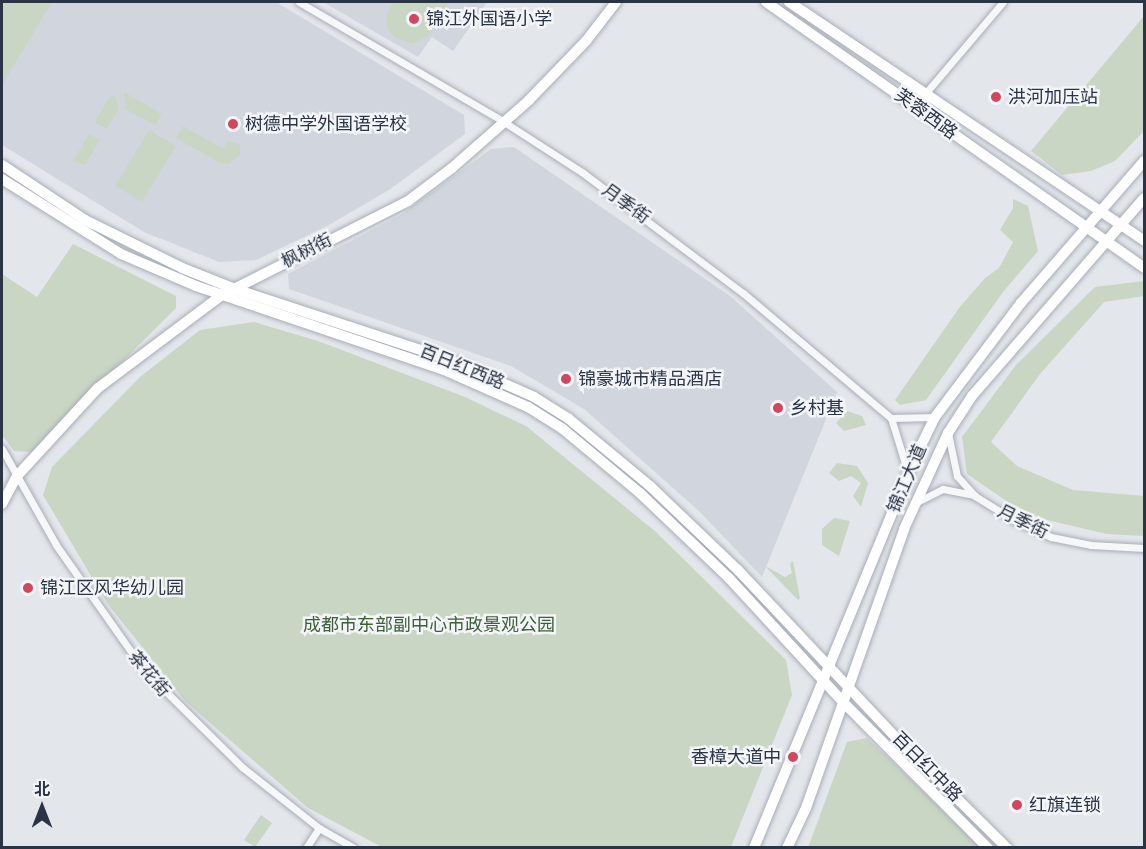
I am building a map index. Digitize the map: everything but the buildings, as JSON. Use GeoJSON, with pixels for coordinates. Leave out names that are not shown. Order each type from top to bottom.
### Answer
{"type":"FeatureCollection","features":[{"type":"Feature","properties":{"kind":"street","name":"月季街"},"geometry":{"type":"LineString","coordinates":[[299,2],[504,122],[670,236],[891,418]]}},
{"type":"Feature","properties":{"kind":"street","name":"枫树街"},"geometry":{"type":"LineString","coordinates":[[2,504],[17,476],[99,388],[222,295],[408,201],[504,122],[586,41],[616,2]]}},
{"type":"Feature","properties":{"kind":"street","name":"芙蓉西路"},"geometry":{"type":"LineString","coordinates":[[766,2],[1105,243],[1144,268]]}},
{"type":"Feature","properties":{"kind":"street","name":"芙蓉西路"},"geometry":{"type":"LineString","coordinates":[[789,2],[1144,241]]}},
{"type":"Feature","properties":{"kind":"street"},"geometry":{"type":"LineString","coordinates":[[924,95],[1003,2]]}},
{"type":"Feature","properties":{"kind":"street","name":"锦江大道"},"geometry":{"type":"LineString","coordinates":[[754,848],[825,682],[908,473],[935,417],[1021,303],[1144,161]]}},
{"type":"Feature","properties":{"kind":"street","name":"百日红西路"},"geometry":{"type":"LineString","coordinates":[[2,165],[85,220],[235,289],[448,359],[534,397],[570,419],[650,486],[738,570],[849,685]]}},
{"type":"Feature","properties":{"kind":"street","name":"百日红西路"},"geometry":{"type":"LineString","coordinates":[[2,179],[121,254],[222,295],[444,370],[528,407],[563,429],[641,494],[729,578],[843,702]]}},
{"type":"Feature","properties":{"kind":"street","name":"锦江大道"},"geometry":{"type":"LineString","coordinates":[[787,848],[806,808],[915,503],[948,433],[972,396],[1144,198]]}},
{"type":"Feature","properties":{"kind":"street"},"geometry":{"type":"LineString","coordinates":[[908,473],[891,418],[935,417]]}},
{"type":"Feature","properties":{"kind":"street","name":"月季街"},"geometry":{"type":"LineString","coordinates":[[948,433],[957,476],[975,496],[1051,537],[1091,545],[1144,548]]}},
{"type":"Feature","properties":{"kind":"street","name":"茶花街"},"geometry":{"type":"LineString","coordinates":[[2,449],[56,545],[144,670],[213,743],[319,828],[354,848]]}},
{"type":"Feature","properties":{"kind":"street"},"geometry":{"type":"LineString","coordinates":[[915,503],[943,489],[975,496]]}},
{"type":"Feature","properties":{"kind":"street","name":"百日红中路"},"geometry":{"type":"LineString","coordinates":[[849,685],[1007,848]]}},
{"type":"Feature","properties":{"kind":"street","name":"百日红中路"},"geometry":{"type":"LineString","coordinates":[[843,702],[988,848]]}},
{"type":"Feature","properties":{"kind":"street"},"geometry":{"type":"LineString","coordinates":[[306,848],[319,828]]}},
{"type":"Feature","properties":{"kind":"shaded area","name":"树德中学外国语学校"},"geometry":{"type":"Polygon","coordinates":[[[2,2],[276,2],[464,115],[465,134],[389,190],[327,226],[256,260],[219,262],[144,232],[2,145],[2,2]]]}},
{"type":"Feature","properties":{"kind":"shaded area","name":"锦江外国语小学"},"geometry":{"type":"Polygon","coordinates":[[[323,2],[487,2],[453,51],[432,37],[418,57],[323,2]]]}},
{"type":"Feature","properties":{"kind":"shaded area"},"geometry":{"type":"Polygon","coordinates":[[[514,147],[730,296],[837,392],[762,577],[700,512],[584,409],[511,366],[289,289],[288,274],[402,214],[491,149],[514,147]]]}},
{"type":"Feature","properties":{"kind":"green space"},"geometry":{"type":"Polygon","coordinates":[[[2,2],[52,2],[4,82],[2,81],[2,2]]]}},
{"type":"Feature","properties":{"kind":"green space"},"geometry":{"type":"Polygon","coordinates":[[[393,2],[450,2],[429,35],[413,44],[395,38],[387,28],[386,17],[393,2]]]}},
{"type":"Feature","properties":{"kind":"green space"},"geometry":{"type":"Polygon","coordinates":[[[1144,16],[1144,131],[1115,161],[1091,171],[1062,175],[1031,151],[1144,16]]]}},
{"type":"Feature","properties":{"kind":"green space"},"geometry":{"type":"Polygon","coordinates":[[[124,92],[162,114],[155,125],[125,109],[124,92]]]}},
{"type":"Feature","properties":{"kind":"green space"},"geometry":{"type":"Polygon","coordinates":[[[115,95],[119,109],[107,129],[95,122],[109,97],[115,95]]]}},
{"type":"Feature","properties":{"kind":"green space"},"geometry":{"type":"Polygon","coordinates":[[[183,126],[223,149],[228,141],[240,144],[240,155],[229,164],[220,163],[176,138],[183,126]]]}},
{"type":"Feature","properties":{"kind":"green space"},"geometry":{"type":"Polygon","coordinates":[[[149,130],[176,146],[142,202],[115,186],[149,130]]]}},
{"type":"Feature","properties":{"kind":"green space"},"geometry":{"type":"Polygon","coordinates":[[[89,134],[100,140],[85,165],[73,161],[89,134]]]}},
{"type":"Feature","properties":{"kind":"green space"},"geometry":{"type":"Polygon","coordinates":[[[1013,199],[1028,206],[1038,251],[1003,292],[926,400],[900,405],[895,400],[959,308],[985,278],[999,268],[1013,242],[1000,230],[1013,208],[1013,199]]]}},
{"type":"Feature","properties":{"kind":"green space"},"geometry":{"type":"Polygon","coordinates":[[[73,244],[176,296],[176,308],[32,452],[14,451],[2,435],[2,274],[37,297],[73,244]]]}},
{"type":"Feature","properties":{"kind":"green space"},"geometry":{"type":"Polygon","coordinates":[[[1144,281],[1144,296],[1104,302],[1040,374],[991,442],[1017,466],[1073,490],[1144,496],[1144,536],[1107,534],[1043,519],[1008,502],[967,474],[962,437],[1016,365],[1095,287],[1144,281]]]}},
{"type":"Feature","properties":{"kind":"green space","name":"成都市东部副中心市政景观公园"},"geometry":{"type":"Polygon","coordinates":[[[254,322],[318,341],[465,397],[526,426],[656,532],[786,660],[792,695],[731,847],[382,847],[308,808],[185,701],[107,603],[43,495],[52,467],[140,377],[200,330],[254,322]]]}},
{"type":"Feature","properties":{"kind":"green space"},"geometry":{"type":"Polygon","coordinates":[[[847,411],[862,416],[866,425],[844,431],[836,423],[847,411]]]}},
{"type":"Feature","properties":{"kind":"green space"},"geometry":{"type":"Polygon","coordinates":[[[837,463],[857,466],[868,483],[861,507],[853,496],[861,483],[851,476],[839,481],[829,473],[837,463]]]}},
{"type":"Feature","properties":{"kind":"green space"},"geometry":{"type":"Polygon","coordinates":[[[834,518],[850,521],[839,556],[822,545],[822,529],[834,518]]]}},
{"type":"Feature","properties":{"kind":"green space"},"geometry":{"type":"Polygon","coordinates":[[[793,561],[800,598],[798,600],[765,566],[785,577],[792,573],[790,564],[793,561]]]}},
{"type":"Feature","properties":{"kind":"green space"},"geometry":{"type":"Polygon","coordinates":[[[867,738],[982,847],[808,848],[847,742],[867,738]]]}},
{"type":"Feature","properties":{"kind":"green space"},"geometry":{"type":"Polygon","coordinates":[[[261,815],[272,823],[255,847],[244,840],[261,815]]]}},
{"type":"Feature","properties":{"kind":"place","name":"锦江外国语小学"},"geometry":{"type":"Point","coordinates":[414,19]}},
{"type":"Feature","properties":{"kind":"place","name":"洪河加压站"},"geometry":{"type":"Point","coordinates":[996,97]}},
{"type":"Feature","properties":{"kind":"place","name":"树德中学外国语学校"},"geometry":{"type":"Point","coordinates":[233,124]}},
{"type":"Feature","properties":{"kind":"place","name":"锦豪城市精品酒店"},"geometry":{"type":"Point","coordinates":[566,379]}},
{"type":"Feature","properties":{"kind":"place","name":"乡村基"},"geometry":{"type":"Point","coordinates":[778,408]}},
{"type":"Feature","properties":{"kind":"place","name":"锦江区风华幼儿园"},"geometry":{"type":"Point","coordinates":[28,588]}},
{"type":"Feature","properties":{"kind":"place","name":"香樟大道中"},"geometry":{"type":"Point","coordinates":[793,757]}},
{"type":"Feature","properties":{"kind":"place","name":"红旗连锁"},"geometry":{"type":"Point","coordinates":[1017,805]}}]}
